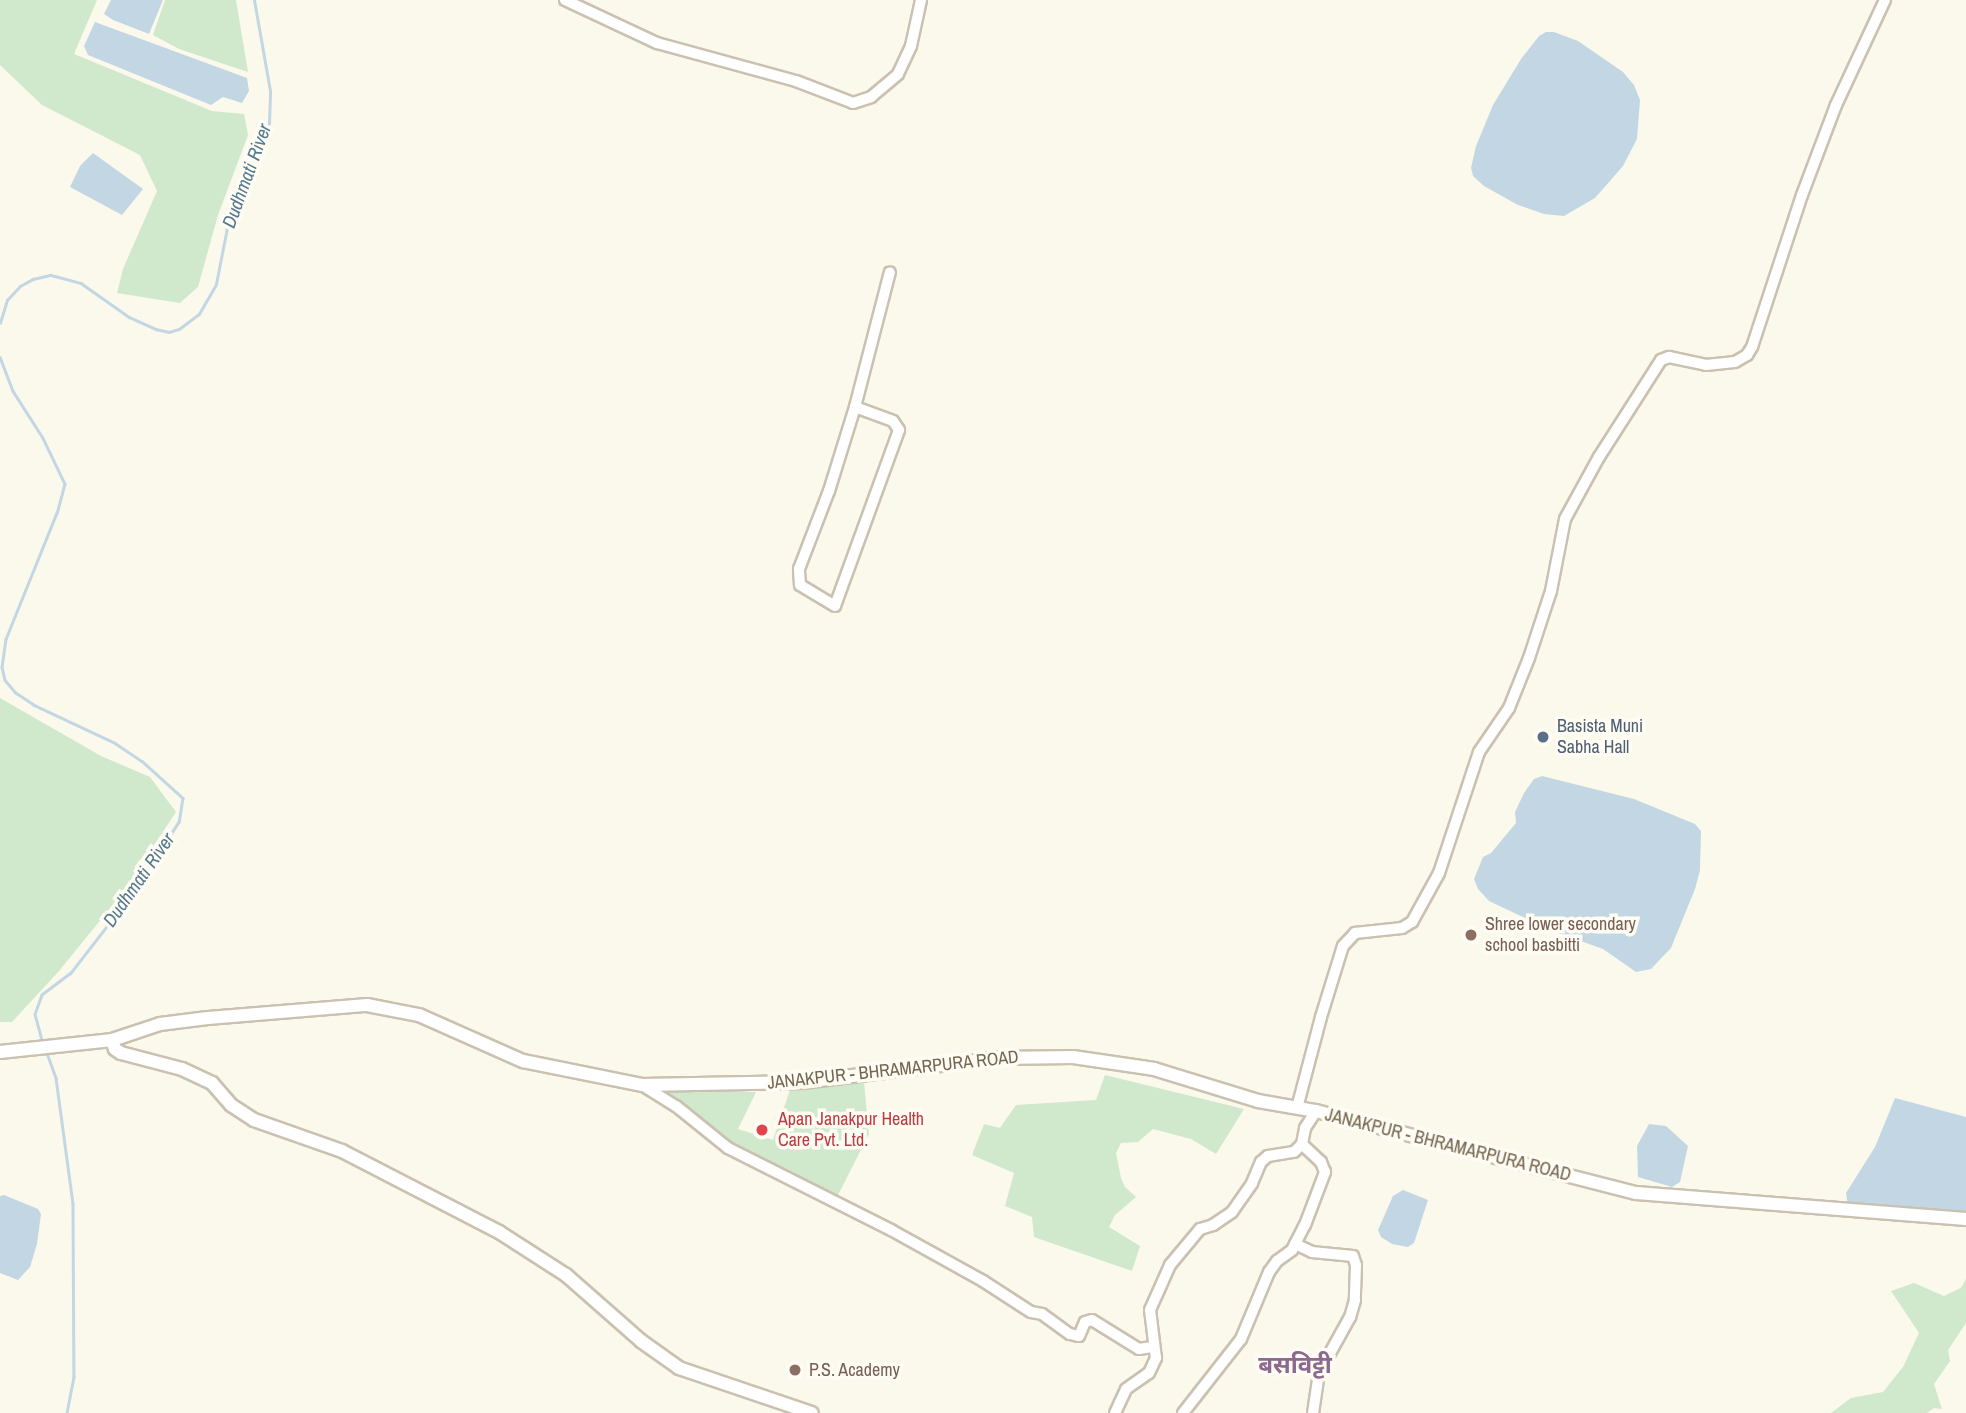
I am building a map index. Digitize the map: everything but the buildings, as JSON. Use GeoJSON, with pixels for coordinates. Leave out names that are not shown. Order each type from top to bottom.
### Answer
{"type":"FeatureCollection","features":[{"type":"Feature","properties":{"kind":"street"},"geometry":{"type":"LineString","coordinates":[[565,0],[657,43],[796,81],[853,103],[871,97],[898,74],[911,46],[921,0]]}},
{"type":"Feature","properties":{"kind":"street"},"geometry":{"type":"LineString","coordinates":[[1297,1108],[1343,946],[1355,933],[1402,928],[1412,922],[1439,873],[1479,752],[1509,708],[1529,658],[1551,591],[1561,530],[1599,457],[1661,360],[1669,357],[1706,365],[1735,362],[1752,347],[1802,195],[1836,104],[1885,0]]}},
{"type":"Feature","properties":{"kind":"street"},"geometry":{"type":"LineString","coordinates":[[855,407],[892,421],[899,430],[835,606],[800,585],[799,569],[855,407],[890,272]]}},
{"type":"Feature","properties":{"kind":"street","name":"JANAKPUR - BHRAMARPURA ROAD"},"geometry":{"type":"LineString","coordinates":[[0,1052],[112,1041],[160,1024],[276,1010],[367,1005],[419,1015],[523,1061],[642,1085],[803,1082],[998,1058],[1073,1057],[1154,1069],[1258,1101],[1316,1111],[1636,1193],[1966,1219]]}},
{"type":"Feature","properties":{"kind":"street"},"geometry":{"type":"LineString","coordinates":[[112,1041],[121,1053],[182,1069],[212,1083],[231,1105],[254,1120],[341,1151],[499,1232],[566,1275],[641,1340],[679,1367],[812,1413]]}},
{"type":"Feature","properties":{"kind":"street"},"geometry":{"type":"LineString","coordinates":[[642,1085],[676,1106],[728,1148],[891,1230],[984,1281],[1031,1312],[1042,1314],[1070,1334],[1079,1336],[1085,1322],[1092,1320],[1139,1349],[1152,1347]]}},
{"type":"Feature","properties":{"kind":"street"},"geometry":{"type":"LineString","coordinates":[[1115,1413],[1126,1389],[1149,1373],[1156,1358],[1152,1347],[1150,1310],[1182,1249],[1200,1229],[1213,1226],[1232,1212],[1252,1183],[1261,1162],[1268,1156],[1294,1152],[1302,1144],[1305,1128],[1316,1111]]}},
{"type":"Feature","properties":{"kind":"street"},"geometry":{"type":"LineString","coordinates":[[1183,1413],[1241,1339],[1269,1272],[1296,1244],[1325,1172],[1321,1162],[1302,1144]]}},
{"type":"Feature","properties":{"kind":"street"},"geometry":{"type":"LineString","coordinates":[[1296,1244],[1312,1252],[1353,1256],[1356,1265],[1355,1300],[1350,1318],[1319,1373],[1313,1413]]}},
{"type":"Feature","properties":{"kind":"green space"},"geometry":{"type":"Polygon","coordinates":[[[0,0],[97,0],[74,54],[212,111],[244,114],[248,135],[218,215],[198,287],[180,303],[117,293],[123,269],[157,191],[140,155],[42,105],[0,65],[0,0]]]}},
{"type":"Feature","properties":{"kind":"green space"},"geometry":{"type":"Polygon","coordinates":[[[165,0],[236,0],[248,72],[179,49],[153,35],[165,0]]]}},
{"type":"Feature","properties":{"kind":"green space"},"geometry":{"type":"Polygon","coordinates":[[[0,698],[101,756],[150,777],[176,812],[124,891],[59,971],[12,1022],[0,1022],[0,698]]]}},
{"type":"Feature","properties":{"kind":"green space"},"geometry":{"type":"Polygon","coordinates":[[[1105,1075],[1244,1109],[1216,1154],[1191,1139],[1153,1129],[1138,1142],[1121,1143],[1116,1153],[1121,1178],[1125,1187],[1136,1197],[1115,1215],[1109,1227],[1140,1246],[1132,1271],[1034,1237],[1032,1217],[1005,1206],[1014,1173],[972,1155],[984,1124],[1000,1128],[1016,1105],[1096,1100],[1105,1075]]]}},
{"type":"Feature","properties":{"kind":"green space"},"geometry":{"type":"Polygon","coordinates":[[[864,1082],[869,1134],[838,1195],[796,1179],[731,1146],[664,1095],[683,1090],[756,1092],[738,1129],[773,1140],[790,1090],[864,1082]]]}},
{"type":"Feature","properties":{"kind":"green space"},"geometry":{"type":"Polygon","coordinates":[[[1966,1279],[1966,1323],[1948,1350],[1950,1361],[1934,1384],[1942,1409],[1934,1408],[1927,1413],[1831,1413],[1851,1398],[1883,1392],[1903,1367],[1919,1333],[1891,1291],[1914,1283],[1944,1296],[1961,1288],[1966,1279]]]}},
{"type":"Feature","properties":{"kind":"water"},"geometry":{"type":"Polygon","coordinates":[[[111,0],[163,0],[149,34],[104,14],[111,0]]]}},
{"type":"Feature","properties":{"kind":"water"},"geometry":{"type":"Polygon","coordinates":[[[95,22],[247,78],[249,91],[242,103],[223,97],[211,105],[88,55],[84,46],[95,22]]]}},
{"type":"Feature","properties":{"kind":"water"},"geometry":{"type":"Polygon","coordinates":[[[1554,32],[1578,41],[1623,72],[1634,85],[1640,100],[1637,139],[1623,166],[1595,198],[1564,216],[1544,214],[1518,205],[1484,186],[1473,176],[1471,168],[1476,146],[1493,105],[1521,59],[1539,36],[1554,32]]]}},
{"type":"Feature","properties":{"kind":"water"},"geometry":{"type":"Polygon","coordinates":[[[93,153],[143,189],[122,215],[70,187],[80,166],[93,153]]]}},
{"type":"Feature","properties":{"kind":"water"},"geometry":{"type":"Polygon","coordinates":[[[1542,776],[1634,799],[1695,824],[1701,831],[1700,870],[1695,889],[1671,948],[1651,969],[1636,972],[1603,949],[1555,932],[1489,901],[1478,889],[1474,879],[1483,857],[1491,853],[1516,823],[1515,812],[1524,793],[1534,779],[1542,776]]]}},
{"type":"Feature","properties":{"kind":"water"},"geometry":{"type":"Polygon","coordinates":[[[1895,1098],[1966,1117],[1966,1214],[1848,1205],[1846,1193],[1875,1147],[1895,1098]]]}},
{"type":"Feature","properties":{"kind":"water"},"geometry":{"type":"Polygon","coordinates":[[[1649,1124],[1666,1126],[1688,1146],[1680,1182],[1672,1187],[1638,1177],[1637,1146],[1649,1124]]]}},
{"type":"Feature","properties":{"kind":"water"},"geometry":{"type":"Polygon","coordinates":[[[1403,1190],[1428,1200],[1414,1243],[1408,1247],[1392,1244],[1381,1237],[1378,1230],[1393,1196],[1403,1190]]]}},
{"type":"Feature","properties":{"kind":"water"},"geometry":{"type":"Polygon","coordinates":[[[4,1195],[38,1209],[41,1214],[37,1244],[30,1267],[18,1280],[0,1273],[0,1196],[4,1195]]]}},
{"type":"Feature","properties":{"kind":"waterway","name":"Dudhmati River"},"geometry":{"type":"LineString","coordinates":[[0,323],[7,300],[20,286],[33,279],[51,275],[81,283],[129,317],[156,329],[169,332],[179,329],[199,314],[216,284],[228,223],[269,123],[270,91],[254,0]]}},
{"type":"Feature","properties":{"kind":"waterway","name":"Dudhmati River"},"geometry":{"type":"LineString","coordinates":[[0,357],[13,391],[43,438],[65,484],[57,513],[6,639],[2,667],[5,680],[15,692],[34,705],[115,743],[142,761],[183,798],[179,822],[137,888],[71,973],[42,995],[35,1014],[43,1044]]}},
{"type":"Feature","properties":{"kind":"waterway","name":"Dudhmati River"},"geometry":{"type":"LineString","coordinates":[[47,1053],[56,1078],[73,1204],[74,1377],[67,1413]]}},
{"type":"Feature","properties":{"kind":"place","name":"Basista Muni Sabha Hall"},"geometry":{"type":"Point","coordinates":[1543,737]}},
{"type":"Feature","properties":{"kind":"place","name":"Shree lower secondary school basbitti"},"geometry":{"type":"Point","coordinates":[1471,935]}},
{"type":"Feature","properties":{"kind":"place","name":"Apan Janakpur Health Care Pvt. Ltd."},"geometry":{"type":"Point","coordinates":[762,1130]}},
{"type":"Feature","properties":{"kind":"place","name":"P.S. Academy"},"geometry":{"type":"Point","coordinates":[795,1370]}},
{"type":"Feature","properties":{"kind":"district","name":"बसविट्टी"},"geometry":{"type":"Point","coordinates":[1295,1365]}}]}
